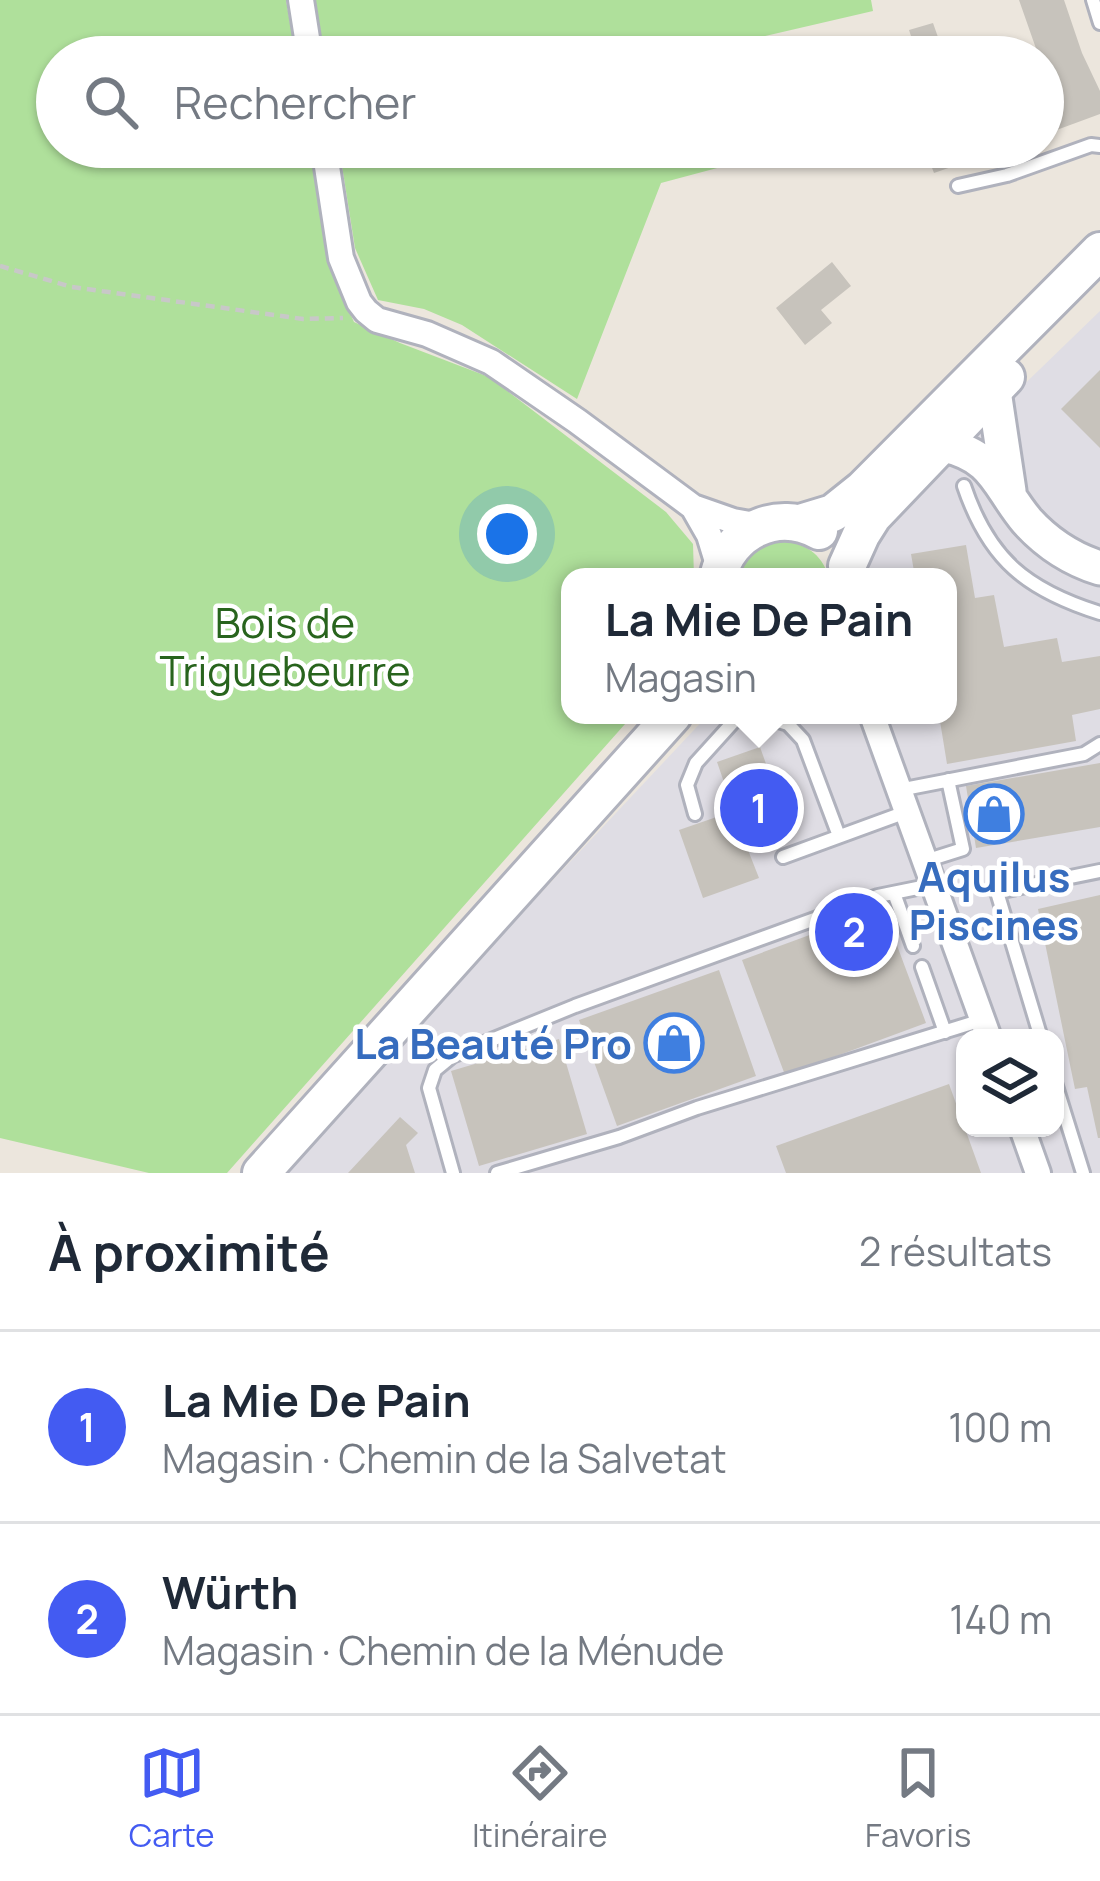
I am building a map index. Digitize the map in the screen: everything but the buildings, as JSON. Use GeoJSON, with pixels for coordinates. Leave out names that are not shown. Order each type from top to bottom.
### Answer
{"type":"FeatureCollection","features":[{"type":"Feature","properties":{"kind":"main road"},"geometry":{"type":"LineString","coordinates":[[800,523],[833,513],[863,489],[1100,250]]}},
{"type":"Feature","properties":{"kind":"main road"},"geometry":{"type":"LineString","coordinates":[[850,568],[860,535],[873,516],[1100,279]]}},
{"type":"Feature","properties":{"kind":"main road"},"geometry":{"type":"LineString","coordinates":[[721,568],[733,545],[750,530],[783,521],[816,529],[834,543],[847,568]]}},
{"type":"Feature","properties":{"kind":"main road"},"geometry":{"type":"LineString","coordinates":[[261,1173],[665,724]]}},
{"type":"Feature","properties":{"kind":"street"},"geometry":{"type":"LineString","coordinates":[[301,0],[307,36]]}},
{"type":"Feature","properties":{"kind":"street"},"geometry":{"type":"LineString","coordinates":[[327,168],[341,258],[358,302],[377,320],[428,334],[491,362],[694,506],[761,526]]}},
{"type":"Feature","properties":{"kind":"street"},"geometry":{"type":"LineString","coordinates":[[994,391],[1010,493]]}},
{"type":"Feature","properties":{"kind":"street"},"geometry":{"type":"LineString","coordinates":[[944,445],[980,459],[1045,538],[1075,559],[1100,568]]}},
{"type":"Feature","properties":{"kind":"street"},"geometry":{"type":"LineString","coordinates":[[694,506],[709,535],[717,568]]}},
{"type":"Feature","properties":{"kind":"street"},"geometry":{"type":"LineString","coordinates":[[875,724],[986,1029]]}},
{"type":"Feature","properties":{"kind":"street"},"geometry":{"type":"LineString","coordinates":[[1025,1137],[1038,1173]]}},
{"type":"Feature","properties":{"kind":"lane"},"geometry":{"type":"LineString","coordinates":[[1093,0],[1100,23]]}},
{"type":"Feature","properties":{"kind":"lane"},"geometry":{"type":"LineString","coordinates":[[1064,155],[1100,146]]}},
{"type":"Feature","properties":{"kind":"lane"},"geometry":{"type":"LineString","coordinates":[[958,185],[1027,168]]}},
{"type":"Feature","properties":{"kind":"lane"},"geometry":{"type":"LineString","coordinates":[[964,486],[975,520],[1000,556],[1030,581],[1100,613]]}},
{"type":"Feature","properties":{"kind":"lane"},"geometry":{"type":"LineString","coordinates":[[695,814],[687,785],[696,763],[731,724]]}},
{"type":"Feature","properties":{"kind":"lane"},"geometry":{"type":"LineString","coordinates":[[788,724],[803,740],[839,836]]}},
{"type":"Feature","properties":{"kind":"lane"},"geometry":{"type":"LineString","coordinates":[[783,857],[839,836],[948,780],[1084,754],[1100,744]]}},
{"type":"Feature","properties":{"kind":"lane"},"geometry":{"type":"LineString","coordinates":[[453,1173],[429,1088],[435,1070],[452,1056],[575,1006],[894,893],[963,849],[948,780]]}},
{"type":"Feature","properties":{"kind":"lane"},"geometry":{"type":"LineString","coordinates":[[1038,1029],[997,892],[1100,872]]}},
{"type":"Feature","properties":{"kind":"lane"},"geometry":{"type":"LineString","coordinates":[[894,893],[914,946]]}},
{"type":"Feature","properties":{"kind":"lane"},"geometry":{"type":"LineString","coordinates":[[922,968],[945,1032]]}},
{"type":"Feature","properties":{"kind":"lane"},"geometry":{"type":"LineString","coordinates":[[496,1173],[956,1031]]}},
{"type":"Feature","properties":{"kind":"lane"},"geometry":{"type":"LineString","coordinates":[[1064,1113],[1082,1173]]}},
{"type":"Feature","properties":{"kind":"path"},"geometry":{"type":"LineString","coordinates":[[0,266],[72,287],[303,320],[344,318],[367,311]]}},
{"type":"Feature","properties":{"kind":"shaded area"},"geometry":{"type":"Polygon","coordinates":[[[1100,311],[1100,1173],[278,1173],[700,724],[957,724],[957,568],[841,568],[883,521],[1100,311]]]}},
{"type":"Feature","properties":{"kind":"green space","name":"Bois de Triguebeurre"},"geometry":{"type":"Polygon","coordinates":[[[0,0],[286,0],[292,36],[36,36],[36,168],[316,168],[335,280],[354,322],[489,377],[666,512],[693,544],[694,568],[561,568],[561,724],[625,724],[227,1173],[149,1173],[0,1138],[0,0]]]}},
{"type":"Feature","properties":{"kind":"green space"},"geometry":{"type":"Polygon","coordinates":[[[315,0],[871,0],[873,11],[765,36],[321,36],[315,0]]]}},
{"type":"Feature","properties":{"kind":"green space"},"geometry":{"type":"Polygon","coordinates":[[[342,168],[717,168],[661,183],[577,399],[462,325],[424,309],[378,300],[355,248],[342,168]]]}},
{"type":"Feature","properties":{"kind":"green space"},"geometry":{"type":"Polygon","coordinates":[[[798,544],[825,568],[740,568],[765,545],[798,544]]]}},
{"type":"Feature","properties":{"kind":"place","name":"La Mie De Pain"},"geometry":{"type":"Point","coordinates":[759,808]}},
{"type":"Feature","properties":{"kind":"place","name":"Aquilus Piscines"},"geometry":{"type":"Point","coordinates":[994,814]}},
{"type":"Feature","properties":{"kind":"place","name":"Würth"},"geometry":{"type":"Point","coordinates":[854,932]}},
{"type":"Feature","properties":{"kind":"place","name":"La Beauté Pro"},"geometry":{"type":"Point","coordinates":[674,1043]}}]}
